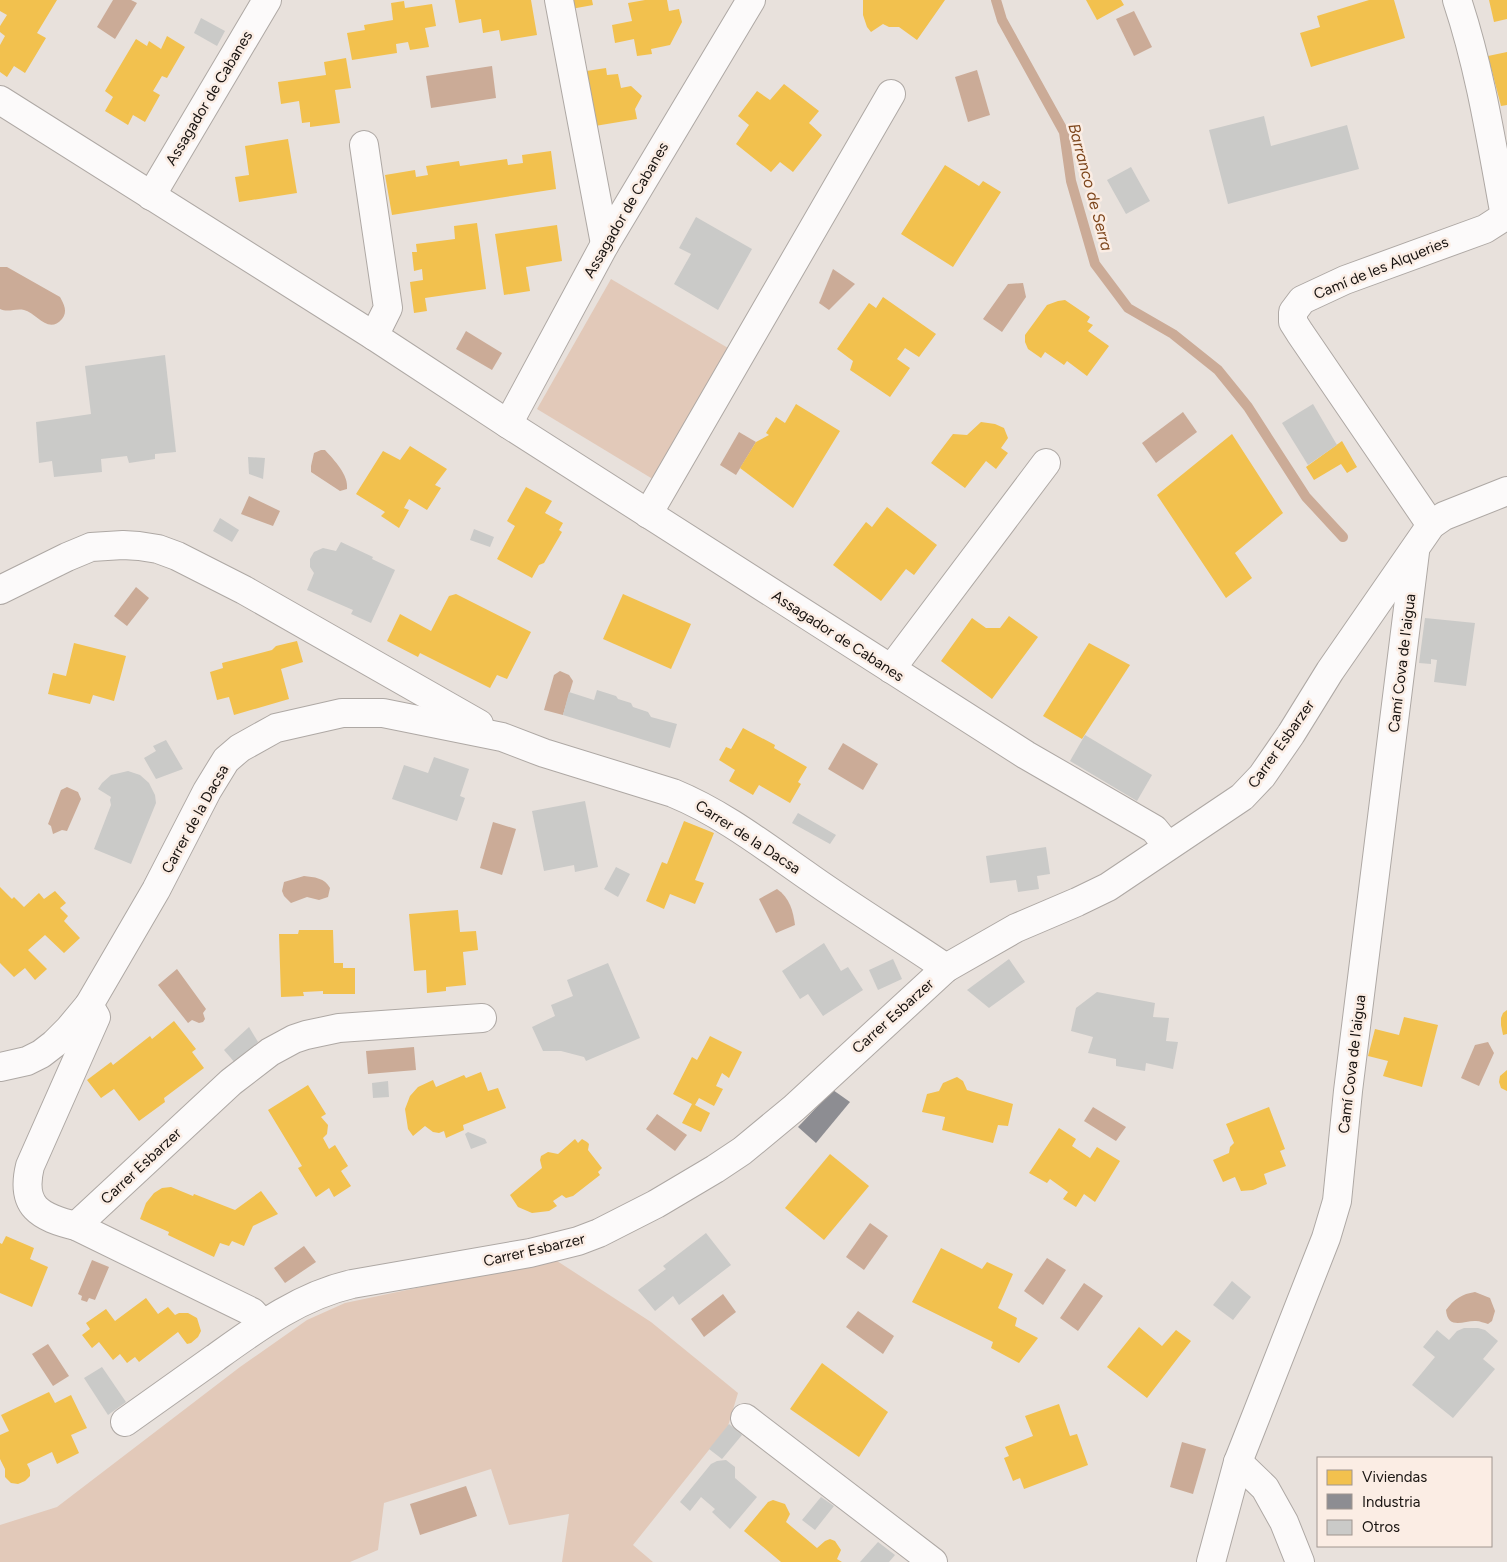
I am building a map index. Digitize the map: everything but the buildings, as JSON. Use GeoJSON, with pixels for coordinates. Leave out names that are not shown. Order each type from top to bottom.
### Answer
{"type":"FeatureCollection","features":[{"type":"Feature","properties":{"kind":"street","name":"Assagador de Cabanes"},"geometry":{"type":"LineString","coordinates":[[151,196],[267,0]]}},
{"type":"Feature","properties":{"kind":"street"},"geometry":{"type":"LineString","coordinates":[[560,0],[605,244]]}},
{"type":"Feature","properties":{"kind":"street","name":"Assagador de Cabanes"},"geometry":{"type":"LineString","coordinates":[[508,424],[605,244],[751,0]]}},
{"type":"Feature","properties":{"kind":"street","name":"Camí de les Alqueries"},"geometry":{"type":"LineString","coordinates":[[1431,525],[1300,333],[1294,322],[1293,312],[1302,300],[1345,280],[1485,229],[1502,218],[1504,211],[1483,98],[1466,27],[1457,0]]}},
{"type":"Feature","properties":{"kind":"street"},"geometry":{"type":"LineString","coordinates":[[648,514],[891,94]]}},
{"type":"Feature","properties":{"kind":"street","name":"Assagador de Cabanes"},"geometry":{"type":"LineString","coordinates":[[0,100],[374,336],[648,514],[1026,755],[1154,829],[1168,846]]}},
{"type":"Feature","properties":{"kind":"street"},"geometry":{"type":"LineString","coordinates":[[364,145],[388,308],[374,336]]}},
{"type":"Feature","properties":{"kind":"street"},"geometry":{"type":"LineString","coordinates":[[891,669],[1046,463]]}},
{"type":"Feature","properties":{"kind":"street"},"geometry":{"type":"LineString","coordinates":[[1431,525],[1444,516],[1507,491]]}},
{"type":"Feature","properties":{"kind":"street","name":"Carrer Esbarzer"},"geometry":{"type":"LineString","coordinates":[[125,1422],[262,1324],[304,1301],[336,1288],[530,1253],[578,1240],[599,1233],[656,1204],[715,1169],[794,1108],[946,968],[1016,928],[1108,887],[1242,798],[1258,781],[1291,734],[1330,670],[1431,525]]}},
{"type":"Feature","properties":{"kind":"street","name":"Carrer de la Dacsa"},"geometry":{"type":"LineString","coordinates":[[0,590],[91,547],[139,546],[177,556],[244,590],[502,737],[544,753],[673,793],[708,809],[946,968]]}},
{"type":"Feature","properties":{"kind":"street","name":"Camí Cova de l'aigua"},"geometry":{"type":"LineString","coordinates":[[1211,1562],[1238,1462],[1326,1238],[1337,1201],[1348,1091],[1416,548]]}},
{"type":"Feature","properties":{"kind":"street","name":"Carrer de la Dacsa"},"geometry":{"type":"LineString","coordinates":[[0,1067],[27,1061],[41,1054],[59,1039],[89,1006],[156,890],[216,776],[226,760],[240,748],[276,728],[322,716],[358,712],[383,713],[502,737]]}},
{"type":"Feature","properties":{"kind":"street"},"geometry":{"type":"LineString","coordinates":[[89,1006],[96,1017],[30,1166],[26,1180],[33,1205],[43,1215],[55,1221],[76,1226],[252,1312],[262,1324]]}},
{"type":"Feature","properties":{"kind":"street","name":"Carrer Esbarzer"},"geometry":{"type":"LineString","coordinates":[[76,1226],[231,1082],[253,1064],[282,1045],[306,1035],[339,1028],[482,1018]]}},
{"type":"Feature","properties":{"kind":"street"},"geometry":{"type":"LineString","coordinates":[[745,1418],[934,1562]]}},
{"type":"Feature","properties":{"kind":"street"},"geometry":{"type":"LineString","coordinates":[[1238,1462],[1265,1488],[1284,1522],[1300,1562]]}},
{"type":"Feature","properties":{"kind":"shaded area"},"geometry":{"type":"Polygon","coordinates":[[[113,0],[131,0],[137,3],[115,39],[97,27],[113,0]]]}},
{"type":"Feature","properties":{"kind":"shaded area"},"geometry":{"type":"Polygon","coordinates":[[[1134,11],[1152,47],[1134,56],[1116,19],[1134,11]]]}},
{"type":"Feature","properties":{"kind":"shaded area"},"geometry":{"type":"Polygon","coordinates":[[[492,66],[496,98],[431,108],[426,76],[492,66]]]}},
{"type":"Feature","properties":{"kind":"shaded area"},"geometry":{"type":"Polygon","coordinates":[[[977,70],[990,115],[968,122],[955,77],[977,70]]]}},
{"type":"Feature","properties":{"kind":"shaded area"},"geometry":{"type":"Polygon","coordinates":[[[0,267],[7,267],[60,297],[65,311],[62,319],[52,325],[43,322],[24,310],[6,311],[0,309],[0,267]]]}},
{"type":"Feature","properties":{"kind":"shaded area"},"geometry":{"type":"Polygon","coordinates":[[[833,269],[855,284],[829,310],[819,303],[833,269]]]}},
{"type":"Feature","properties":{"kind":"shaded area"},"geometry":{"type":"Polygon","coordinates":[[[611,279],[728,348],[656,481],[537,409],[611,279]]]}},
{"type":"Feature","properties":{"kind":"shaded area"},"geometry":{"type":"Polygon","coordinates":[[[1023,283],[1026,297],[1002,332],[983,319],[1008,284],[1023,283]]]}},
{"type":"Feature","properties":{"kind":"shaded area"},"geometry":{"type":"Polygon","coordinates":[[[466,331],[502,353],[492,370],[456,349],[466,331]]]}},
{"type":"Feature","properties":{"kind":"shaded area"},"geometry":{"type":"Polygon","coordinates":[[[1183,412],[1197,432],[1156,463],[1142,443],[1183,412]]]}},
{"type":"Feature","properties":{"kind":"shaded area"},"geometry":{"type":"Polygon","coordinates":[[[739,432],[756,442],[736,475],[720,465],[739,432]]]}},
{"type":"Feature","properties":{"kind":"shaded area"},"geometry":{"type":"Polygon","coordinates":[[[325,450],[340,468],[346,478],[347,489],[340,491],[311,472],[314,453],[325,450]]]}},
{"type":"Feature","properties":{"kind":"shaded area"},"geometry":{"type":"Polygon","coordinates":[[[249,496],[280,511],[273,526],[241,514],[249,496]]]}},
{"type":"Feature","properties":{"kind":"shaded area"},"geometry":{"type":"Polygon","coordinates":[[[136,587],[149,598],[127,626],[114,616],[136,587]]]}},
{"type":"Feature","properties":{"kind":"shaded area"},"geometry":{"type":"Polygon","coordinates":[[[560,671],[569,675],[573,681],[563,715],[544,710],[554,675],[560,671]]]}},
{"type":"Feature","properties":{"kind":"shaded area"},"geometry":{"type":"Polygon","coordinates":[[[843,743],[878,764],[863,790],[828,769],[843,743]]]}},
{"type":"Feature","properties":{"kind":"shaded area"},"geometry":{"type":"Polygon","coordinates":[[[67,787],[78,792],[81,799],[67,831],[62,830],[53,834],[51,826],[48,824],[61,790],[67,787]]]}},
{"type":"Feature","properties":{"kind":"shaded area"},"geometry":{"type":"Polygon","coordinates":[[[493,822],[516,829],[502,875],[480,868],[493,822]]]}},
{"type":"Feature","properties":{"kind":"shaded area"},"geometry":{"type":"Polygon","coordinates":[[[304,876],[325,882],[330,888],[328,897],[319,900],[307,897],[291,903],[282,891],[284,882],[304,876]]]}},
{"type":"Feature","properties":{"kind":"shaded area"},"geometry":{"type":"Polygon","coordinates":[[[777,889],[785,896],[790,905],[795,925],[776,933],[759,899],[777,889]]]}},
{"type":"Feature","properties":{"kind":"shaded area"},"geometry":{"type":"Polygon","coordinates":[[[177,969],[206,1009],[203,1013],[205,1019],[203,1022],[199,1023],[192,1020],[188,1023],[158,985],[177,969]]]}},
{"type":"Feature","properties":{"kind":"shaded area"},"geometry":{"type":"Polygon","coordinates":[[[1488,1042],[1494,1053],[1479,1086],[1461,1078],[1475,1045],[1488,1042]]]}},
{"type":"Feature","properties":{"kind":"shaded area"},"geometry":{"type":"Polygon","coordinates":[[[414,1047],[416,1070],[368,1074],[366,1051],[414,1047]]]}},
{"type":"Feature","properties":{"kind":"shaded area"},"geometry":{"type":"Polygon","coordinates":[[[1093,1107],[1126,1127],[1116,1141],[1084,1121],[1093,1107]]]}},
{"type":"Feature","properties":{"kind":"shaded area"},"geometry":{"type":"Polygon","coordinates":[[[657,1114],[687,1135],[675,1151],[646,1129],[657,1114]]]}},
{"type":"Feature","properties":{"kind":"shaded area"},"geometry":{"type":"Polygon","coordinates":[[[870,1223],[888,1236],[864,1270],[846,1257],[870,1223]]]}},
{"type":"Feature","properties":{"kind":"shaded area"},"geometry":{"type":"Polygon","coordinates":[[[304,1246],[316,1262],[285,1283],[274,1268],[304,1246]]]}},
{"type":"Feature","properties":{"kind":"shaded area"},"geometry":{"type":"Polygon","coordinates":[[[1047,1258],[1066,1270],[1043,1305],[1024,1291],[1047,1258]]]}},
{"type":"Feature","properties":{"kind":"shaded area"},"geometry":{"type":"Polygon","coordinates":[[[554,1259],[651,1322],[738,1393],[728,1426],[633,1545],[653,1562],[562,1562],[569,1514],[509,1525],[491,1469],[384,1503],[378,1550],[350,1562],[0,1562],[0,1525],[57,1507],[240,1367],[307,1320],[345,1303],[554,1259]]]}},
{"type":"Feature","properties":{"kind":"shaded area"},"geometry":{"type":"Polygon","coordinates":[[[92,1260],[109,1267],[95,1300],[89,1298],[87,1302],[81,1300],[82,1296],[78,1294],[92,1260]]]}},
{"type":"Feature","properties":{"kind":"shaded area"},"geometry":{"type":"Polygon","coordinates":[[[1084,1283],[1103,1296],[1078,1331],[1060,1318],[1084,1283]]]}},
{"type":"Feature","properties":{"kind":"shaded area"},"geometry":{"type":"Polygon","coordinates":[[[1475,1292],[1490,1298],[1495,1311],[1492,1321],[1488,1324],[1478,1321],[1458,1323],[1450,1320],[1446,1310],[1449,1306],[1466,1294],[1475,1292]]]}},
{"type":"Feature","properties":{"kind":"shaded area"},"geometry":{"type":"Polygon","coordinates":[[[723,1294],[736,1312],[704,1337],[691,1319],[723,1294]]]}},
{"type":"Feature","properties":{"kind":"shaded area"},"geometry":{"type":"Polygon","coordinates":[[[858,1311],[894,1336],[883,1354],[846,1327],[858,1311]]]}},
{"type":"Feature","properties":{"kind":"shaded area"},"geometry":{"type":"Polygon","coordinates":[[[48,1344],[69,1376],[53,1386],[32,1354],[48,1344]]]}},
{"type":"Feature","properties":{"kind":"shaded area"},"geometry":{"type":"Polygon","coordinates":[[[1182,1442],[1206,1449],[1193,1494],[1170,1487],[1182,1442]]]}},
{"type":"Feature","properties":{"kind":"shaded area"},"geometry":{"type":"Polygon","coordinates":[[[466,1486],[477,1516],[420,1535],[410,1504],[466,1486]]]}},
{"type":"Feature","properties":{"kind":"waterway","name":"Barranco de Serra"},"geometry":{"type":"LineString","coordinates":[[996,0],[1002,20],[1064,132],[1071,181],[1095,264],[1128,308],[1173,334],[1218,370],[1248,407],[1306,497],[1343,537]]}}]}
